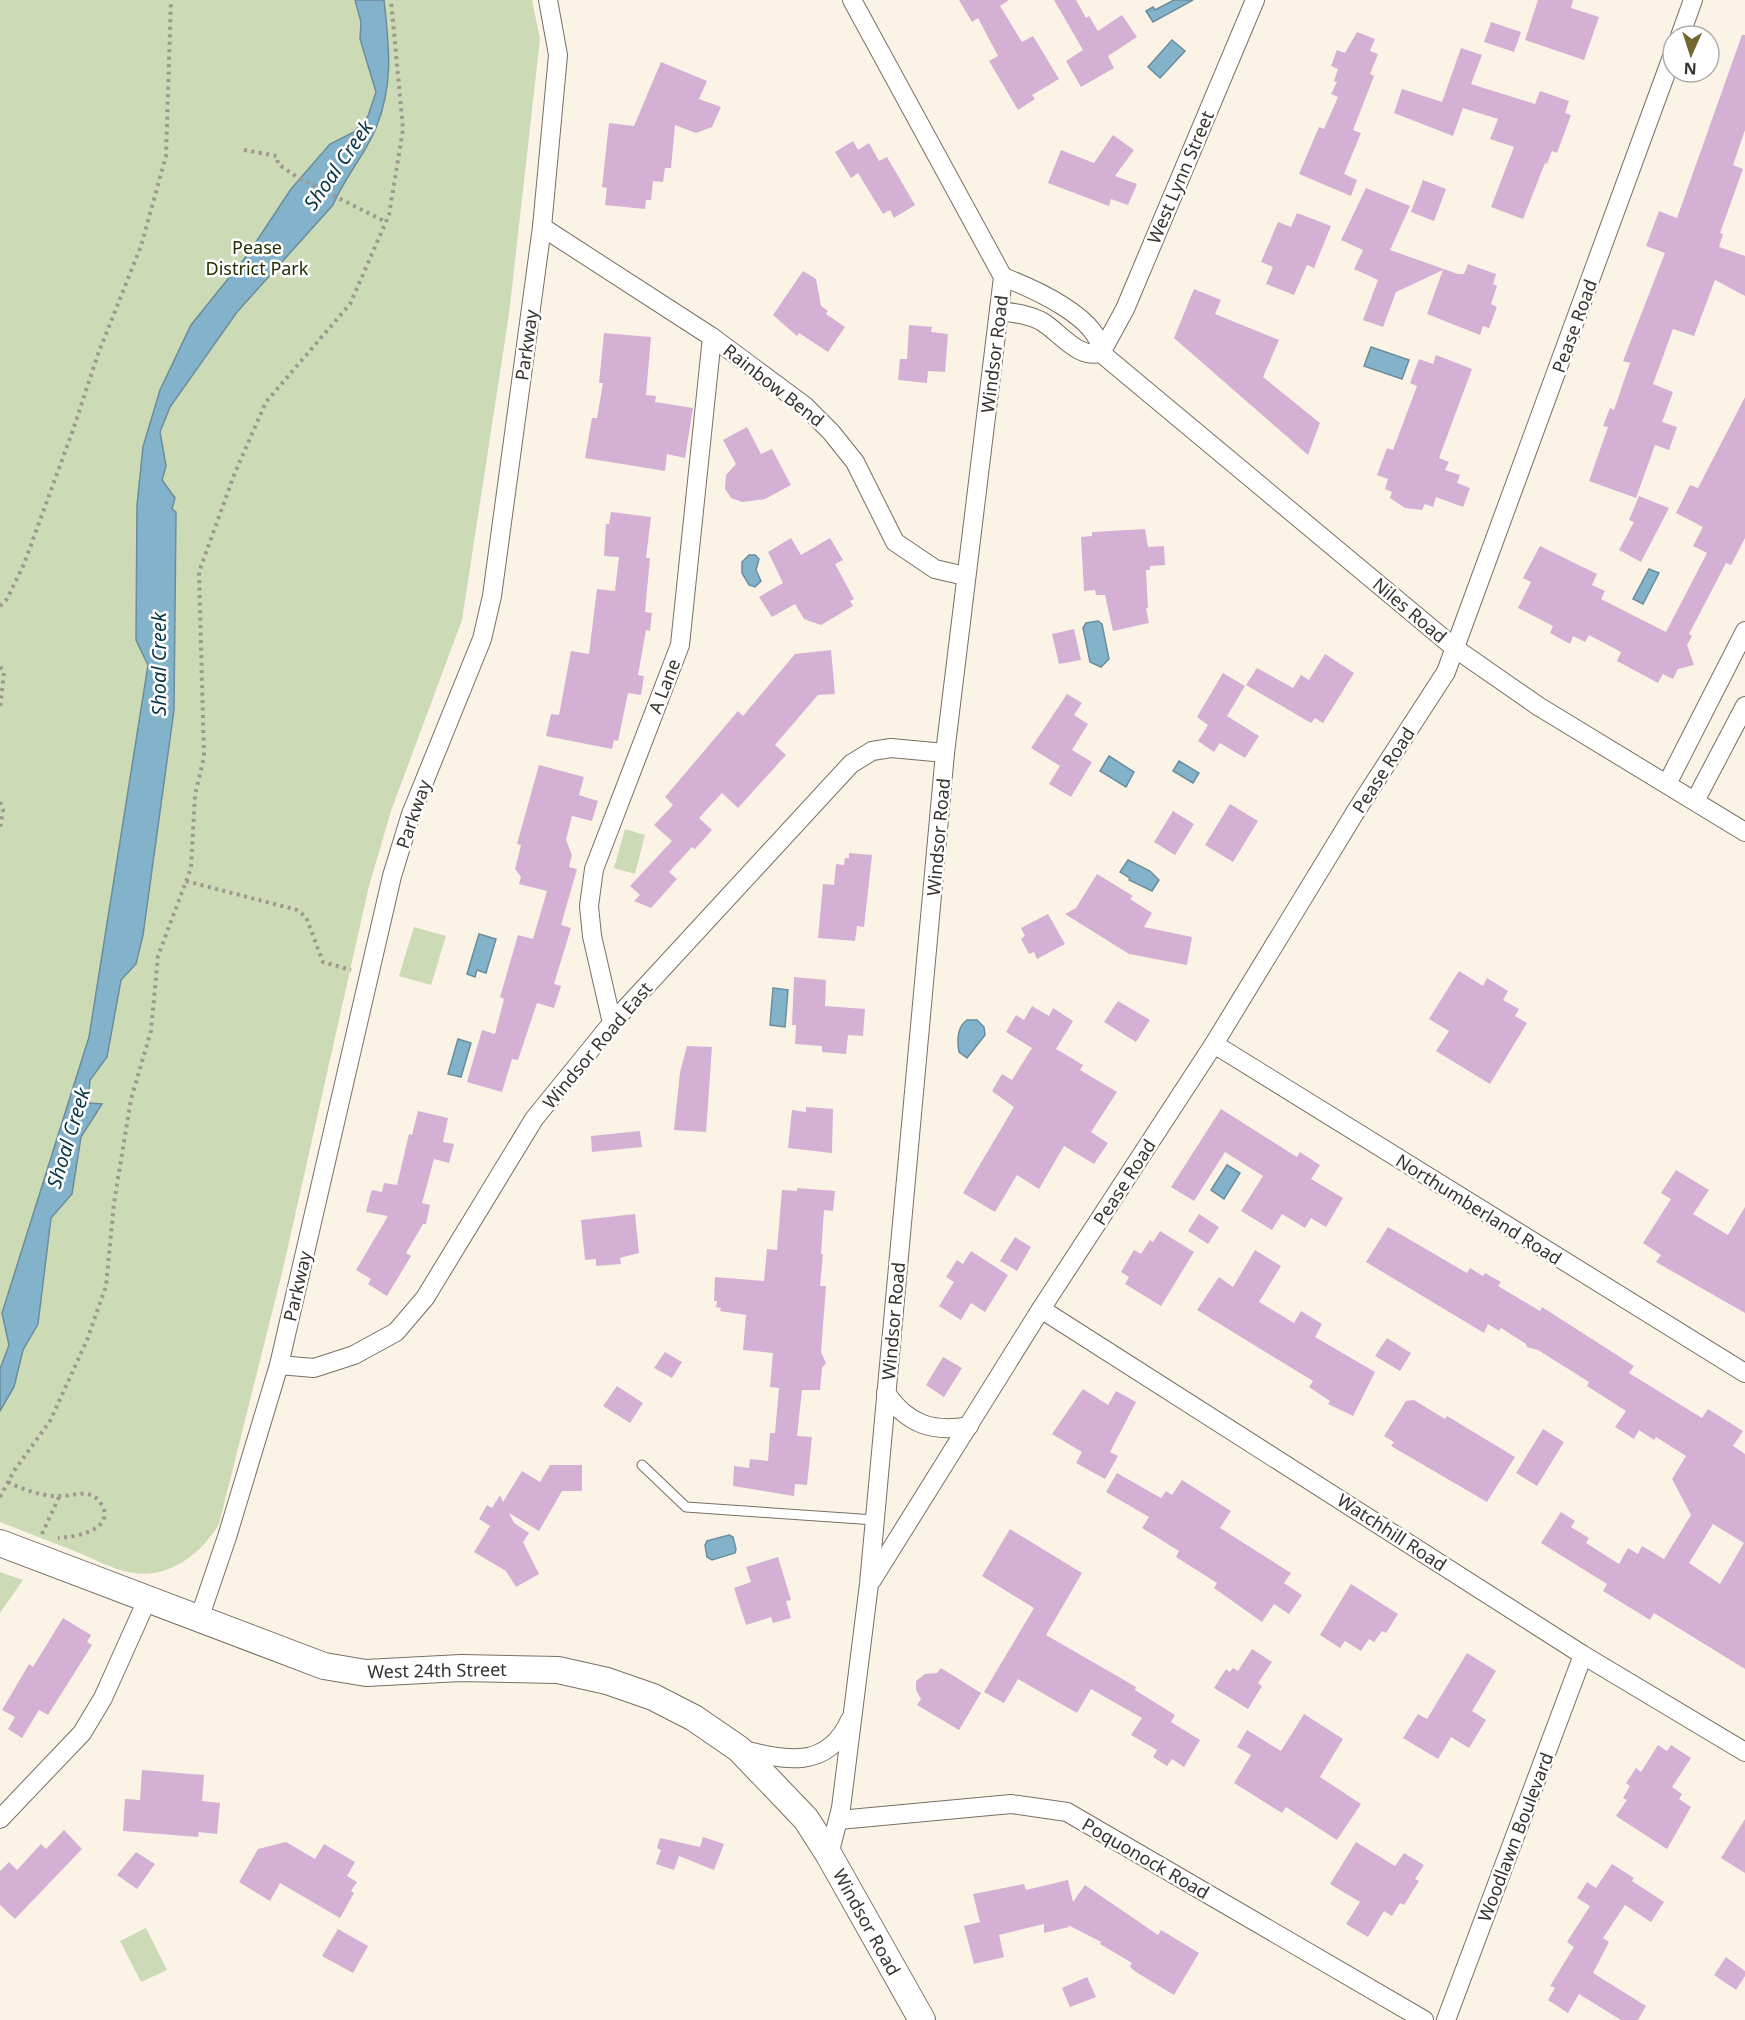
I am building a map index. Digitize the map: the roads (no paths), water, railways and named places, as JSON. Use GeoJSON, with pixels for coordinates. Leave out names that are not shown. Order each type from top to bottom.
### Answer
{"type":"FeatureCollection","features":[{"type":"Feature","properties":{"kind":"main road","name":"West 24th Street"},"geometry":{"type":"LineString","coordinates":[[0,1543],[324,1666],[366,1672],[512,1667],[558,1670],[607,1681],[653,1698],[694,1718],[739,1749],[806,1820],[829,1855]]}},
{"type":"Feature","properties":{"kind":"main road","name":"Windsor Road"},"geometry":{"type":"LineString","coordinates":[[829,1855],[922,2020]]}},
{"type":"Feature","properties":{"kind":"street","name":"Parkway"},"geometry":{"type":"LineString","coordinates":[[199,1620],[227,1537],[279,1365],[392,876],[411,814],[482,639],[492,596],[542,227],[558,55],[548,0]]}},
{"type":"Feature","properties":{"kind":"street","name":"Windsor Road"},"geometry":{"type":"LineString","coordinates":[[829,1855],[839,1820],[869,1584],[945,753],[1003,277],[852,0]]}},
{"type":"Feature","properties":{"kind":"street","name":"West Lynn Street"},"geometry":{"type":"LineString","coordinates":[[1101,353],[1125,309],[1255,0]]}},
{"type":"Feature","properties":{"kind":"street"},"geometry":{"type":"LineString","coordinates":[[1684,24],[1693,0]]}},
{"type":"Feature","properties":{"kind":"street","name":"Pease Road"},"geometry":{"type":"LineString","coordinates":[[869,1584],[1041,1309],[1214,1044],[1356,812],[1446,672],[1662,84]]}},
{"type":"Feature","properties":{"kind":"street","name":"Rainbow Bend"},"geometry":{"type":"LineString","coordinates":[[542,227],[712,337],[805,406],[831,432],[855,462],[895,542],[928,566],[965,576]]}},
{"type":"Feature","properties":{"kind":"street","name":"Niles Road"},"geometry":{"type":"LineString","coordinates":[[1003,277],[1045,296],[1084,323],[1098,337],[1101,353],[1456,649],[1538,706],[1745,832]]}},
{"type":"Feature","properties":{"kind":"street","name":"Niles Road"},"geometry":{"type":"LineString","coordinates":[[999,311],[1035,318],[1080,351],[1094,355],[1101,353]]}},
{"type":"Feature","properties":{"kind":"street","name":"A Lane"},"geometry":{"type":"LineString","coordinates":[[612,1023],[592,936],[590,896],[594,869],[680,645],[712,337]]}},
{"type":"Feature","properties":{"kind":"street"},"geometry":{"type":"LineString","coordinates":[[1667,784],[1745,631]]}},
{"type":"Feature","properties":{"kind":"street"},"geometry":{"type":"LineString","coordinates":[[1695,801],[1745,706]]}},
{"type":"Feature","properties":{"kind":"street","name":"Windsor Road East"},"geometry":{"type":"LineString","coordinates":[[279,1365],[314,1368],[354,1355],[396,1332],[425,1298],[534,1119],[612,1023],[851,764],[872,751],[891,748],[945,753]]}},
{"type":"Feature","properties":{"kind":"street","name":"Northumberland Road"},"geometry":{"type":"LineString","coordinates":[[1214,1044],[1745,1373]]}},
{"type":"Feature","properties":{"kind":"street","name":"Watchhill Road"},"geometry":{"type":"LineString","coordinates":[[1041,1309],[1583,1655],[1745,1752]]}},
{"type":"Feature","properties":{"kind":"street"},"geometry":{"type":"LineString","coordinates":[[886,1393],[896,1408],[911,1420],[929,1428],[948,1430],[969,1426]]}},
{"type":"Feature","properties":{"kind":"street"},"geometry":{"type":"LineString","coordinates":[[0,1819],[82,1733],[103,1698],[147,1600]]}},
{"type":"Feature","properties":{"kind":"street","name":"Woodlawn Boulevard"},"geometry":{"type":"LineString","coordinates":[[1446,2020],[1583,1655]]}},
{"type":"Feature","properties":{"kind":"street","name":"Windsor Road"},"geometry":{"type":"LineString","coordinates":[[739,1749],[783,1759],[800,1759],[818,1754],[846,1730],[854,1713]]}},
{"type":"Feature","properties":{"kind":"street","name":"Poquonock Road"},"geometry":{"type":"LineString","coordinates":[[839,1820],[1011,1804],[1067,1812],[1424,2020]]}},
{"type":"Feature","properties":{"kind":"lane"},"geometry":{"type":"LineString","coordinates":[[642,1465],[686,1507],[875,1520]]}},
{"type":"Feature","properties":{"kind":"water","name":"Shoal Creek"},"geometry":{"type":"Polygon","coordinates":[[[355,0],[384,0],[389,65],[386,96],[376,128],[333,205],[237,312],[170,407],[160,432],[166,466],[162,480],[175,498],[172,509],[176,512],[174,710],[143,935],[136,964],[121,980],[107,1057],[90,1080],[88,1103],[102,1104],[81,1137],[72,1194],[51,1218],[38,1324],[23,1350],[14,1387],[0,1411],[0,1369],[9,1345],[2,1313],[89,1037],[148,665],[136,640],[137,505],[143,447],[160,390],[191,325],[248,254],[291,189],[330,144],[354,132],[368,116],[376,92],[360,39],[361,22],[355,0]]]}},
{"type":"Feature","properties":{"kind":"water"},"geometry":{"type":"Polygon","coordinates":[[[1174,0],[1193,0],[1153,22],[1146,11],[1153,7],[1155,10],[1174,0]]]}},
{"type":"Feature","properties":{"kind":"water"},"geometry":{"type":"Polygon","coordinates":[[[1172,40],[1185,51],[1160,78],[1148,67],[1172,40]]]}},
{"type":"Feature","properties":{"kind":"water"},"geometry":{"type":"Polygon","coordinates":[[[1371,347],[1409,360],[1402,379],[1364,366],[1371,347]]]}},
{"type":"Feature","properties":{"kind":"water"},"geometry":{"type":"Polygon","coordinates":[[[749,555],[755,555],[759,559],[756,570],[761,581],[755,587],[749,585],[742,573],[742,562],[749,555]]]}},
{"type":"Feature","properties":{"kind":"water"},"geometry":{"type":"Polygon","coordinates":[[[1649,569],[1659,573],[1643,604],[1633,599],[1649,569]]]}},
{"type":"Feature","properties":{"kind":"water"},"geometry":{"type":"Polygon","coordinates":[[[1098,621],[1102,624],[1109,659],[1101,667],[1090,662],[1083,628],[1086,623],[1098,621]]]}},
{"type":"Feature","properties":{"kind":"water"},"geometry":{"type":"Polygon","coordinates":[[[1109,756],[1134,772],[1126,787],[1100,771],[1109,756]]]}},
{"type":"Feature","properties":{"kind":"water"},"geometry":{"type":"Polygon","coordinates":[[[1179,761],[1199,773],[1193,783],[1173,771],[1179,761]]]}},
{"type":"Feature","properties":{"kind":"water"},"geometry":{"type":"Polygon","coordinates":[[[1128,860],[1150,871],[1159,880],[1152,891],[1129,880],[1130,878],[1120,872],[1128,860]]]}},
{"type":"Feature","properties":{"kind":"water"},"geometry":{"type":"Polygon","coordinates":[[[479,934],[496,939],[486,973],[477,970],[475,977],[467,974],[479,934]]]}},
{"type":"Feature","properties":{"kind":"water"},"geometry":{"type":"Polygon","coordinates":[[[773,988],[788,990],[785,1027],[770,1025],[773,988]]]}},
{"type":"Feature","properties":{"kind":"water"},"geometry":{"type":"Polygon","coordinates":[[[967,1020],[977,1020],[984,1027],[985,1035],[967,1058],[959,1052],[958,1043],[960,1030],[967,1020]]]}},
{"type":"Feature","properties":{"kind":"water"},"geometry":{"type":"Polygon","coordinates":[[[458,1039],[471,1043],[461,1077],[448,1074],[458,1039]]]}},
{"type":"Feature","properties":{"kind":"water"},"geometry":{"type":"Polygon","coordinates":[[[1227,1165],[1240,1173],[1224,1199],[1211,1190],[1227,1165]]]}},
{"type":"Feature","properties":{"kind":"water"},"geometry":{"type":"Polygon","coordinates":[[[729,1535],[733,1537],[735,1553],[712,1560],[707,1557],[705,1545],[707,1541],[729,1535]]]}},
{"type":"Feature","properties":{"kind":"park label","name":"Pease District Park"},"geometry":{"type":"Point","coordinates":[257,257]}}]}
